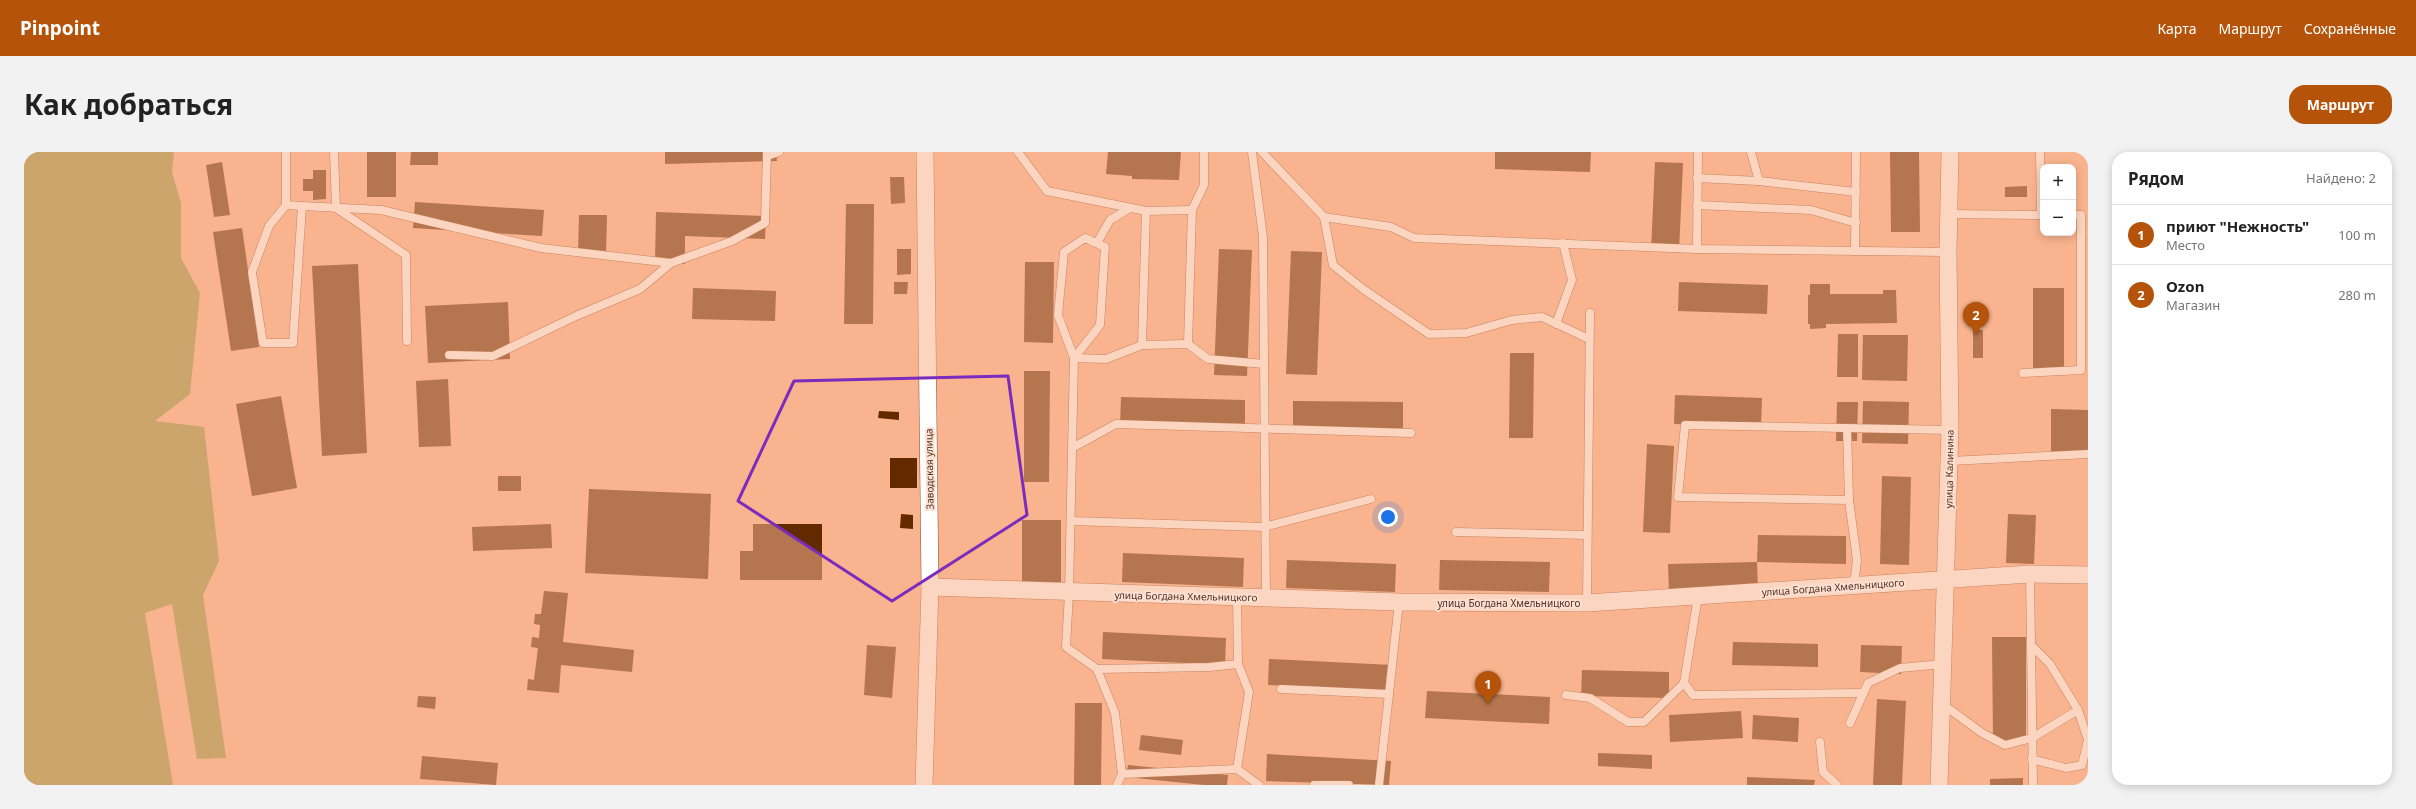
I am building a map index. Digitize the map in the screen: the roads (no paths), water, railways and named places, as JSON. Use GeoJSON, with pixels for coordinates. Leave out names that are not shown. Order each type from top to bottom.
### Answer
{"type":"FeatureCollection","features":[{"type":"Feature","properties":{"kind":"street","name":"Заводская улица"},"geometry":{"type":"LineString","coordinates":[[924,785],[930,587],[926,152]]}},
{"type":"Feature","properties":{"kind":"street","name":"улица Калинина"},"geometry":{"type":"LineString","coordinates":[[1938,785],[1950,462],[1948,252],[1950,152]]}},
{"type":"Feature","properties":{"kind":"street","name":"улица Богдана Хмельницкого"},"geometry":{"type":"LineString","coordinates":[[930,587],[1069,593],[1399,602],[1587,603],[2030,574],[2088,575]]}},
{"type":"Feature","properties":{"kind":"lane"},"geometry":{"type":"LineString","coordinates":[[286,152],[286,205],[269,226],[252,272],[263,343],[293,343],[302,206]]}},
{"type":"Feature","properties":{"kind":"lane"},"geometry":{"type":"LineString","coordinates":[[334,152],[336,208]]}},
{"type":"Feature","properties":{"kind":"lane"},"geometry":{"type":"LineString","coordinates":[[449,355],[493,356],[576,316],[640,289],[671,263],[732,241],[765,223],[767,154],[779,152]]}},
{"type":"Feature","properties":{"kind":"lane"},"geometry":{"type":"LineString","coordinates":[[1018,152],[1047,191],[1130,208],[1146,210],[1192,210]]}},
{"type":"Feature","properties":{"kind":"lane"},"geometry":{"type":"LineString","coordinates":[[1188,344],[1192,210],[1204,185],[1204,152]]}},
{"type":"Feature","properties":{"kind":"lane"},"geometry":{"type":"LineString","coordinates":[[1252,152],[1263,237],[1264,527],[1266,598]]}},
{"type":"Feature","properties":{"kind":"lane"},"geometry":{"type":"LineString","coordinates":[[1262,152],[1324,217],[1333,265],[1363,289],[1430,334],[1466,333],[1512,320],[1542,317],[1589,339]]}},
{"type":"Feature","properties":{"kind":"lane"},"geometry":{"type":"LineString","coordinates":[[1697,249],[1698,152]]}},
{"type":"Feature","properties":{"kind":"lane"},"geometry":{"type":"LineString","coordinates":[[1751,152],[1759,181]]}},
{"type":"Feature","properties":{"kind":"lane"},"geometry":{"type":"LineString","coordinates":[[1855,251],[1856,152]]}},
{"type":"Feature","properties":{"kind":"lane"},"geometry":{"type":"LineString","coordinates":[[2040,152],[2042,200]]}},
{"type":"Feature","properties":{"kind":"lane"},"geometry":{"type":"LineString","coordinates":[[1697,178],[1759,181],[1856,192]]}},
{"type":"Feature","properties":{"kind":"lane"},"geometry":{"type":"LineString","coordinates":[[286,205],[381,210],[541,248],[671,263]]}},
{"type":"Feature","properties":{"kind":"lane"},"geometry":{"type":"LineString","coordinates":[[1697,205],[1810,210],[1856,222]]}},
{"type":"Feature","properties":{"kind":"lane"},"geometry":{"type":"LineString","coordinates":[[336,208],[406,255],[407,341]]}},
{"type":"Feature","properties":{"kind":"lane"},"geometry":{"type":"LineString","coordinates":[[1097,244],[1110,220],[1130,208]]}},
{"type":"Feature","properties":{"kind":"lane"},"geometry":{"type":"LineString","coordinates":[[1142,345],[1146,210]]}},
{"type":"Feature","properties":{"kind":"lane"},"geometry":{"type":"LineString","coordinates":[[1949,214],[2040,215]]}},
{"type":"Feature","properties":{"kind":"lane"},"geometry":{"type":"LineString","coordinates":[[2023,373],[2081,370],[2081,215]]}},
{"type":"Feature","properties":{"kind":"lane"},"geometry":{"type":"LineString","coordinates":[[1324,217],[1391,227],[1414,238],[1697,249],[1948,252]]}},
{"type":"Feature","properties":{"kind":"lane"},"geometry":{"type":"LineString","coordinates":[[1074,358],[1100,325],[1105,247],[1085,238],[1064,252],[1058,315],[1074,358],[1071,521],[1066,647],[1097,669],[1114,713],[1122,774],[1117,785]]}},
{"type":"Feature","properties":{"kind":"lane"},"geometry":{"type":"LineString","coordinates":[[1556,324],[1572,280],[1563,243]]}},
{"type":"Feature","properties":{"kind":"lane"},"geometry":{"type":"LineString","coordinates":[[1587,603],[1590,313]]}},
{"type":"Feature","properties":{"kind":"lane"},"geometry":{"type":"LineString","coordinates":[[1074,358],[1106,359],[1142,345],[1188,344],[1208,359],[1264,364]]}},
{"type":"Feature","properties":{"kind":"lane"},"geometry":{"type":"LineString","coordinates":[[1072,448],[1116,424],[1264,430],[1411,433]]}},
{"type":"Feature","properties":{"kind":"lane"},"geometry":{"type":"LineString","coordinates":[[1848,500],[1678,497],[1685,425],[1950,430]]}},
{"type":"Feature","properties":{"kind":"lane"},"geometry":{"type":"LineString","coordinates":[[1847,428],[1848,500],[1857,560],[1854,586]]}},
{"type":"Feature","properties":{"kind":"lane"},"geometry":{"type":"LineString","coordinates":[[1950,462],[2088,454]]}},
{"type":"Feature","properties":{"kind":"lane"},"geometry":{"type":"LineString","coordinates":[[1071,521],[1264,527],[1371,499]]}},
{"type":"Feature","properties":{"kind":"lane"},"geometry":{"type":"LineString","coordinates":[[1456,532],[1588,534]]}},
{"type":"Feature","properties":{"kind":"lane"},"geometry":{"type":"LineString","coordinates":[[2030,574],[2032,785]]}},
{"type":"Feature","properties":{"kind":"lane"},"geometry":{"type":"LineString","coordinates":[[1566,695],[1590,698],[1628,722],[1644,722],[1684,683],[1698,596]]}},
{"type":"Feature","properties":{"kind":"lane"},"geometry":{"type":"LineString","coordinates":[[1237,597],[1238,664],[1249,692],[1237,769]]}},
{"type":"Feature","properties":{"kind":"lane"},"geometry":{"type":"LineString","coordinates":[[1379,785],[1399,602]]}},
{"type":"Feature","properties":{"kind":"lane"},"geometry":{"type":"LineString","coordinates":[[2031,645],[2050,664],[2078,710],[2088,740],[2082,765],[2066,768],[2032,758]]}},
{"type":"Feature","properties":{"kind":"lane"},"geometry":{"type":"LineString","coordinates":[[1097,669],[1209,667],[1238,664]]}},
{"type":"Feature","properties":{"kind":"lane"},"geometry":{"type":"LineString","coordinates":[[1850,723],[1868,683],[1900,668],[1942,664]]}},
{"type":"Feature","properties":{"kind":"lane"},"geometry":{"type":"LineString","coordinates":[[1684,683],[1692,695],[1863,693]]}},
{"type":"Feature","properties":{"kind":"lane"},"geometry":{"type":"LineString","coordinates":[[1281,689],[1389,694]]}},
{"type":"Feature","properties":{"kind":"lane"},"geometry":{"type":"LineString","coordinates":[[1941,703],[1982,733],[2006,745],[2032,738],[2078,710]]}},
{"type":"Feature","properties":{"kind":"lane"},"geometry":{"type":"LineString","coordinates":[[1820,742],[1823,772],[1837,785]]}},
{"type":"Feature","properties":{"kind":"lane"},"geometry":{"type":"LineString","coordinates":[[1122,774],[1237,769],[1260,785]]}},
{"type":"Feature","properties":{"kind":"lane"},"geometry":{"type":"LineString","coordinates":[[1314,785],[1349,785]]}},
{"type":"Feature","properties":{"kind":"place","name":"Ozon"},"geometry":{"type":"Point","coordinates":[1976,335]}},
{"type":"Feature","properties":{"kind":"place","name":"приют \"Нежность\""},"geometry":{"type":"Point","coordinates":[1488,704]}}]}
